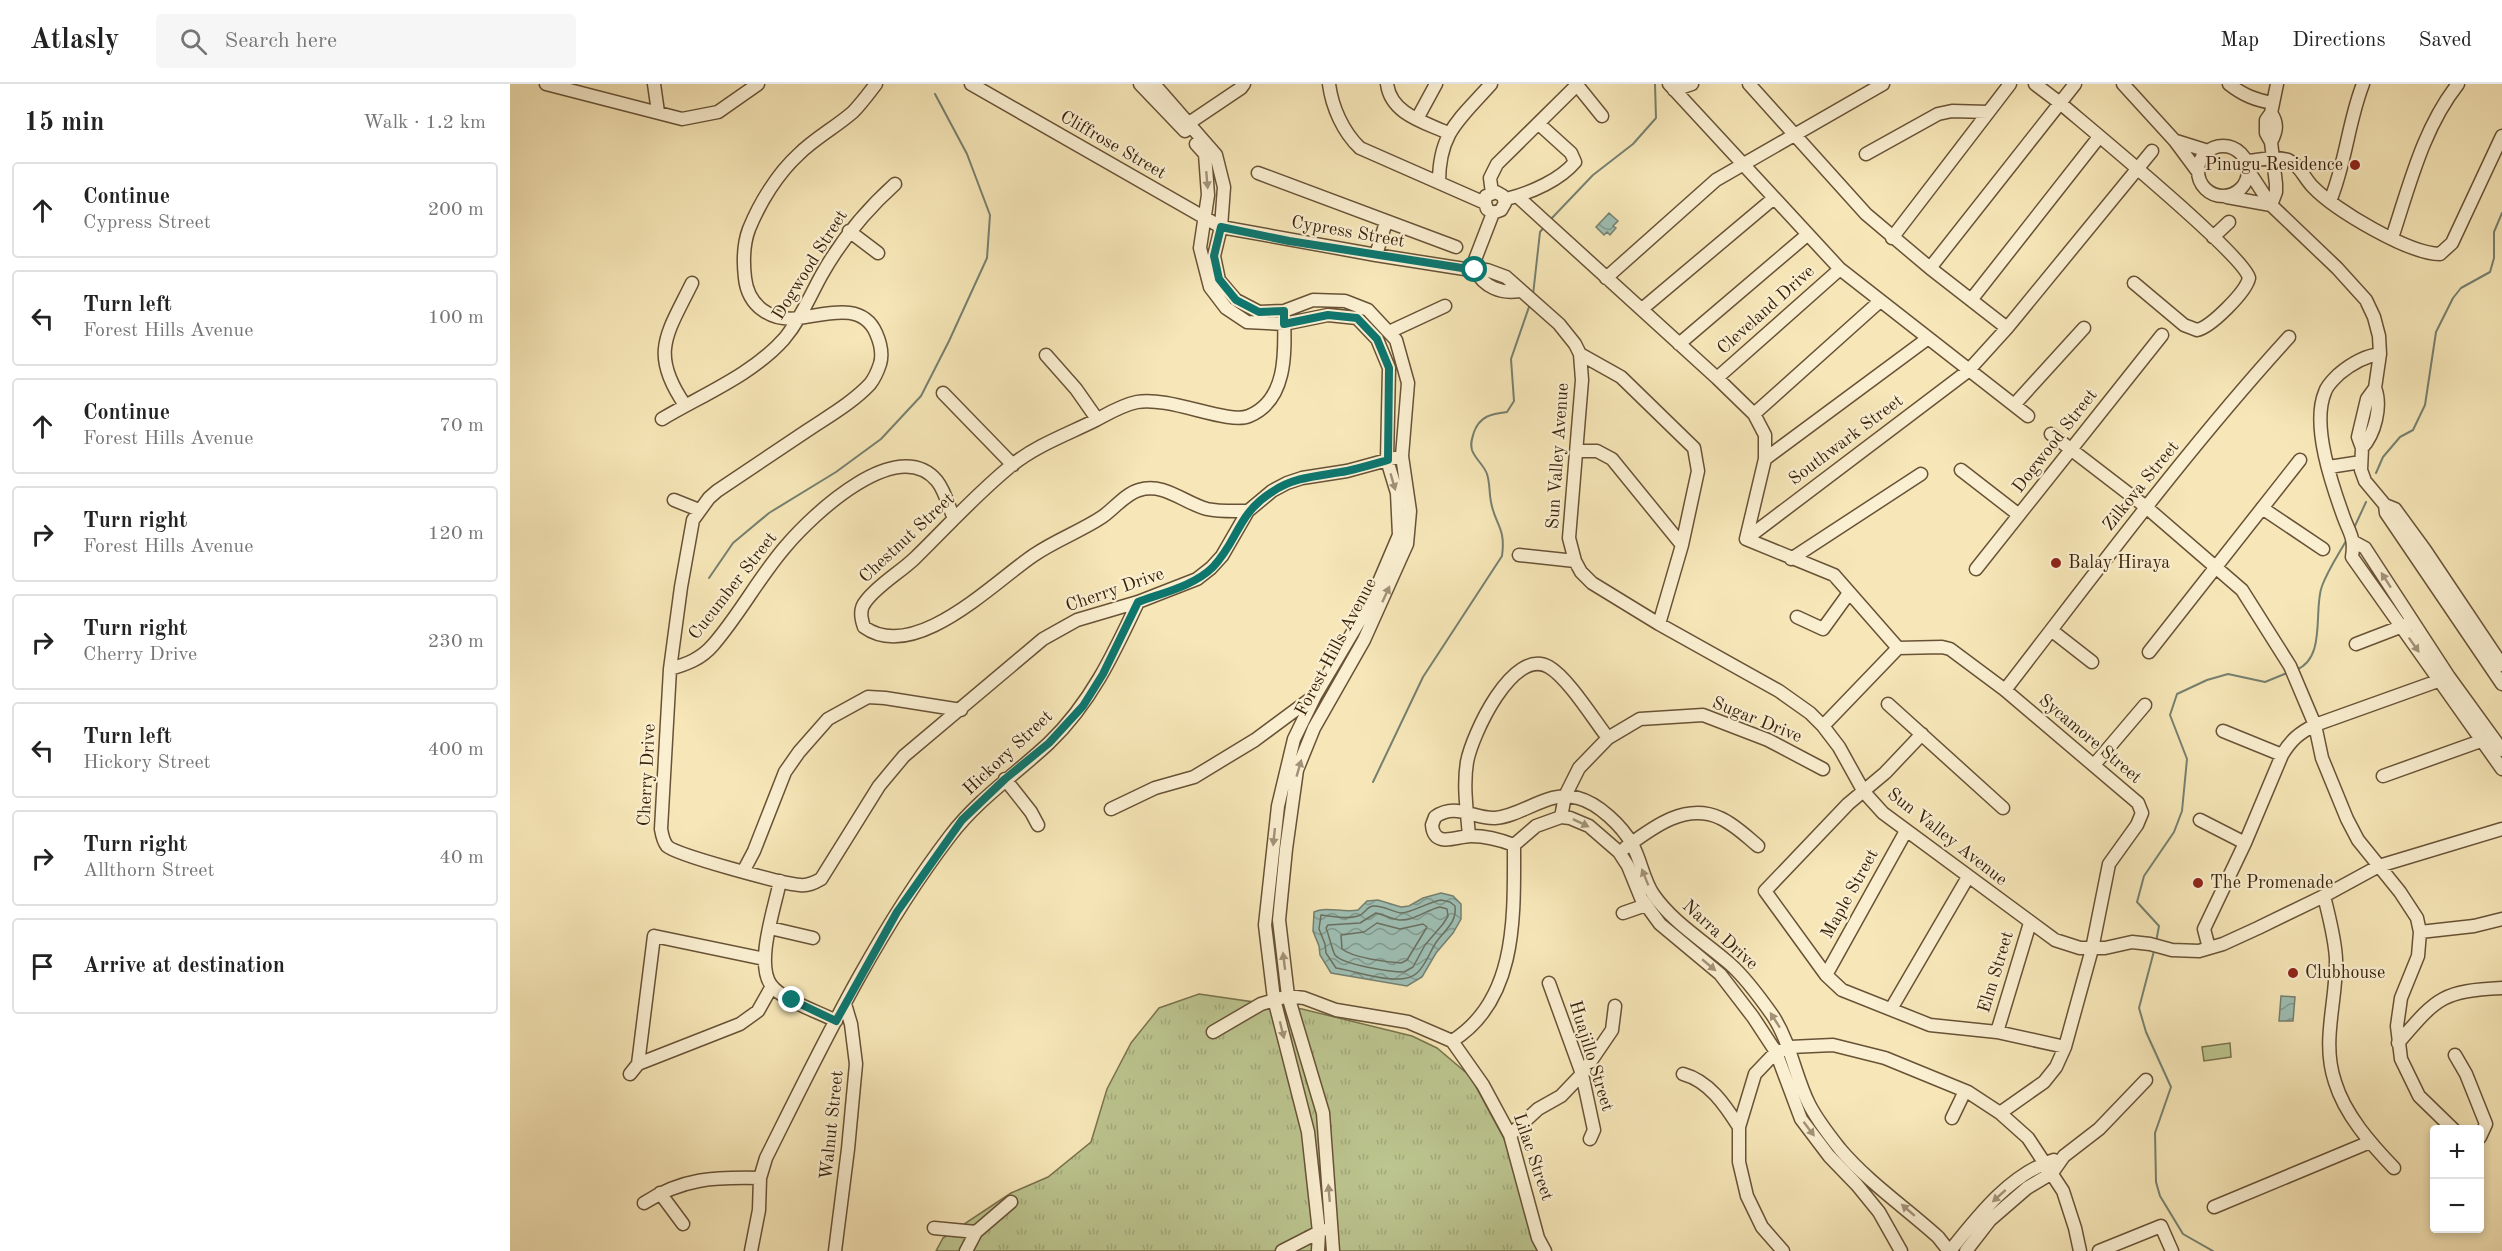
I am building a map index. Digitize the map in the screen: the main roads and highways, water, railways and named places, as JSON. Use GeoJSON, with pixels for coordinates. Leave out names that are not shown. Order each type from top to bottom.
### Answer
{"type":"FeatureCollection","features":[{"type":"Feature","properties":{"kind":"water"},"geometry":{"type":"Polygon","coordinates":[[[1609,213],[1618,221],[1613,226],[1616,228],[1610,235],[1607,232],[1604,235],[1596,227],[1609,213]]]}},
{"type":"Feature","properties":{"kind":"water"},"geometry":{"type":"Polygon","coordinates":[[[1441,893],[1453,896],[1461,904],[1461,919],[1422,977],[1407,986],[1331,973],[1320,955],[1313,931],[1314,912],[1358,910],[1367,901],[1378,900],[1401,907],[1409,906],[1423,898],[1441,893]]]}},
{"type":"Feature","properties":{"kind":"water"},"geometry":{"type":"Polygon","coordinates":[[[2281,996],[2295,997],[2293,1021],[2279,1021],[2281,996]]]}},
{"type":"Feature","properties":{"kind":"waterway"},"geometry":{"type":"LineString","coordinates":[[1551,219],[1593,175],[1633,144],[1656,118],[1655,84]]}},
{"type":"Feature","properties":{"kind":"waterway"},"geometry":{"type":"LineString","coordinates":[[709,578],[733,543],[769,513],[836,472],[881,439],[921,396],[949,341],[987,258],[990,215],[967,154],[935,94]]}},
{"type":"Feature","properties":{"kind":"waterway"},"geometry":{"type":"LineString","coordinates":[[2376,473],[2383,457],[2400,437],[2413,430],[2425,405],[2436,332],[2453,298],[2461,288],[2490,272],[2494,258],[2494,232],[2502,213]]}},
{"type":"Feature","properties":{"kind":"waterway"},"geometry":{"type":"LineString","coordinates":[[1533,295],[1540,232],[1545,226]]}},
{"type":"Feature","properties":{"kind":"waterway"},"geometry":{"type":"LineString","coordinates":[[1373,782],[1423,677],[1502,556],[1503,539],[1490,498],[1488,477],[1473,453],[1471,443],[1479,422],[1491,415],[1507,412],[1514,401],[1511,359],[1530,304]]}},
{"type":"Feature","properties":{"kind":"waterway"},"geometry":{"type":"LineString","coordinates":[[2354,528],[2366,502]]}},
{"type":"Feature","properties":{"kind":"waterway"},"geometry":{"type":"LineString","coordinates":[[2296,670],[2306,664],[2312,655],[2322,586],[2346,541]]}},
{"type":"Feature","properties":{"kind":"waterway"},"geometry":{"type":"LineString","coordinates":[[2156,942],[2159,926],[2137,902],[2144,876],[2174,832],[2182,811],[2187,759],[2170,715],[2177,694],[2207,680],[2228,674],[2265,682],[2287,673]]}},
{"type":"Feature","properties":{"kind":"waterway"},"geometry":{"type":"LineString","coordinates":[[2154,951],[2139,1008],[2146,1032],[2171,1087],[2155,1133],[2156,1182],[2160,1196],[2183,1234],[2213,1251]]}},
{"type":"Feature","properties":{"kind":"place","name":"Pinugu Residence"},"geometry":{"type":"Point","coordinates":[2355,165]}},
{"type":"Feature","properties":{"kind":"place","name":"Balay Hiraya"},"geometry":{"type":"Point","coordinates":[2056,563]}},
{"type":"Feature","properties":{"kind":"place","name":"The Promenade"},"geometry":{"type":"Point","coordinates":[2198,883]}},
{"type":"Feature","properties":{"kind":"place","name":"Clubhouse"},"geometry":{"type":"Point","coordinates":[2293,973]}}]}
